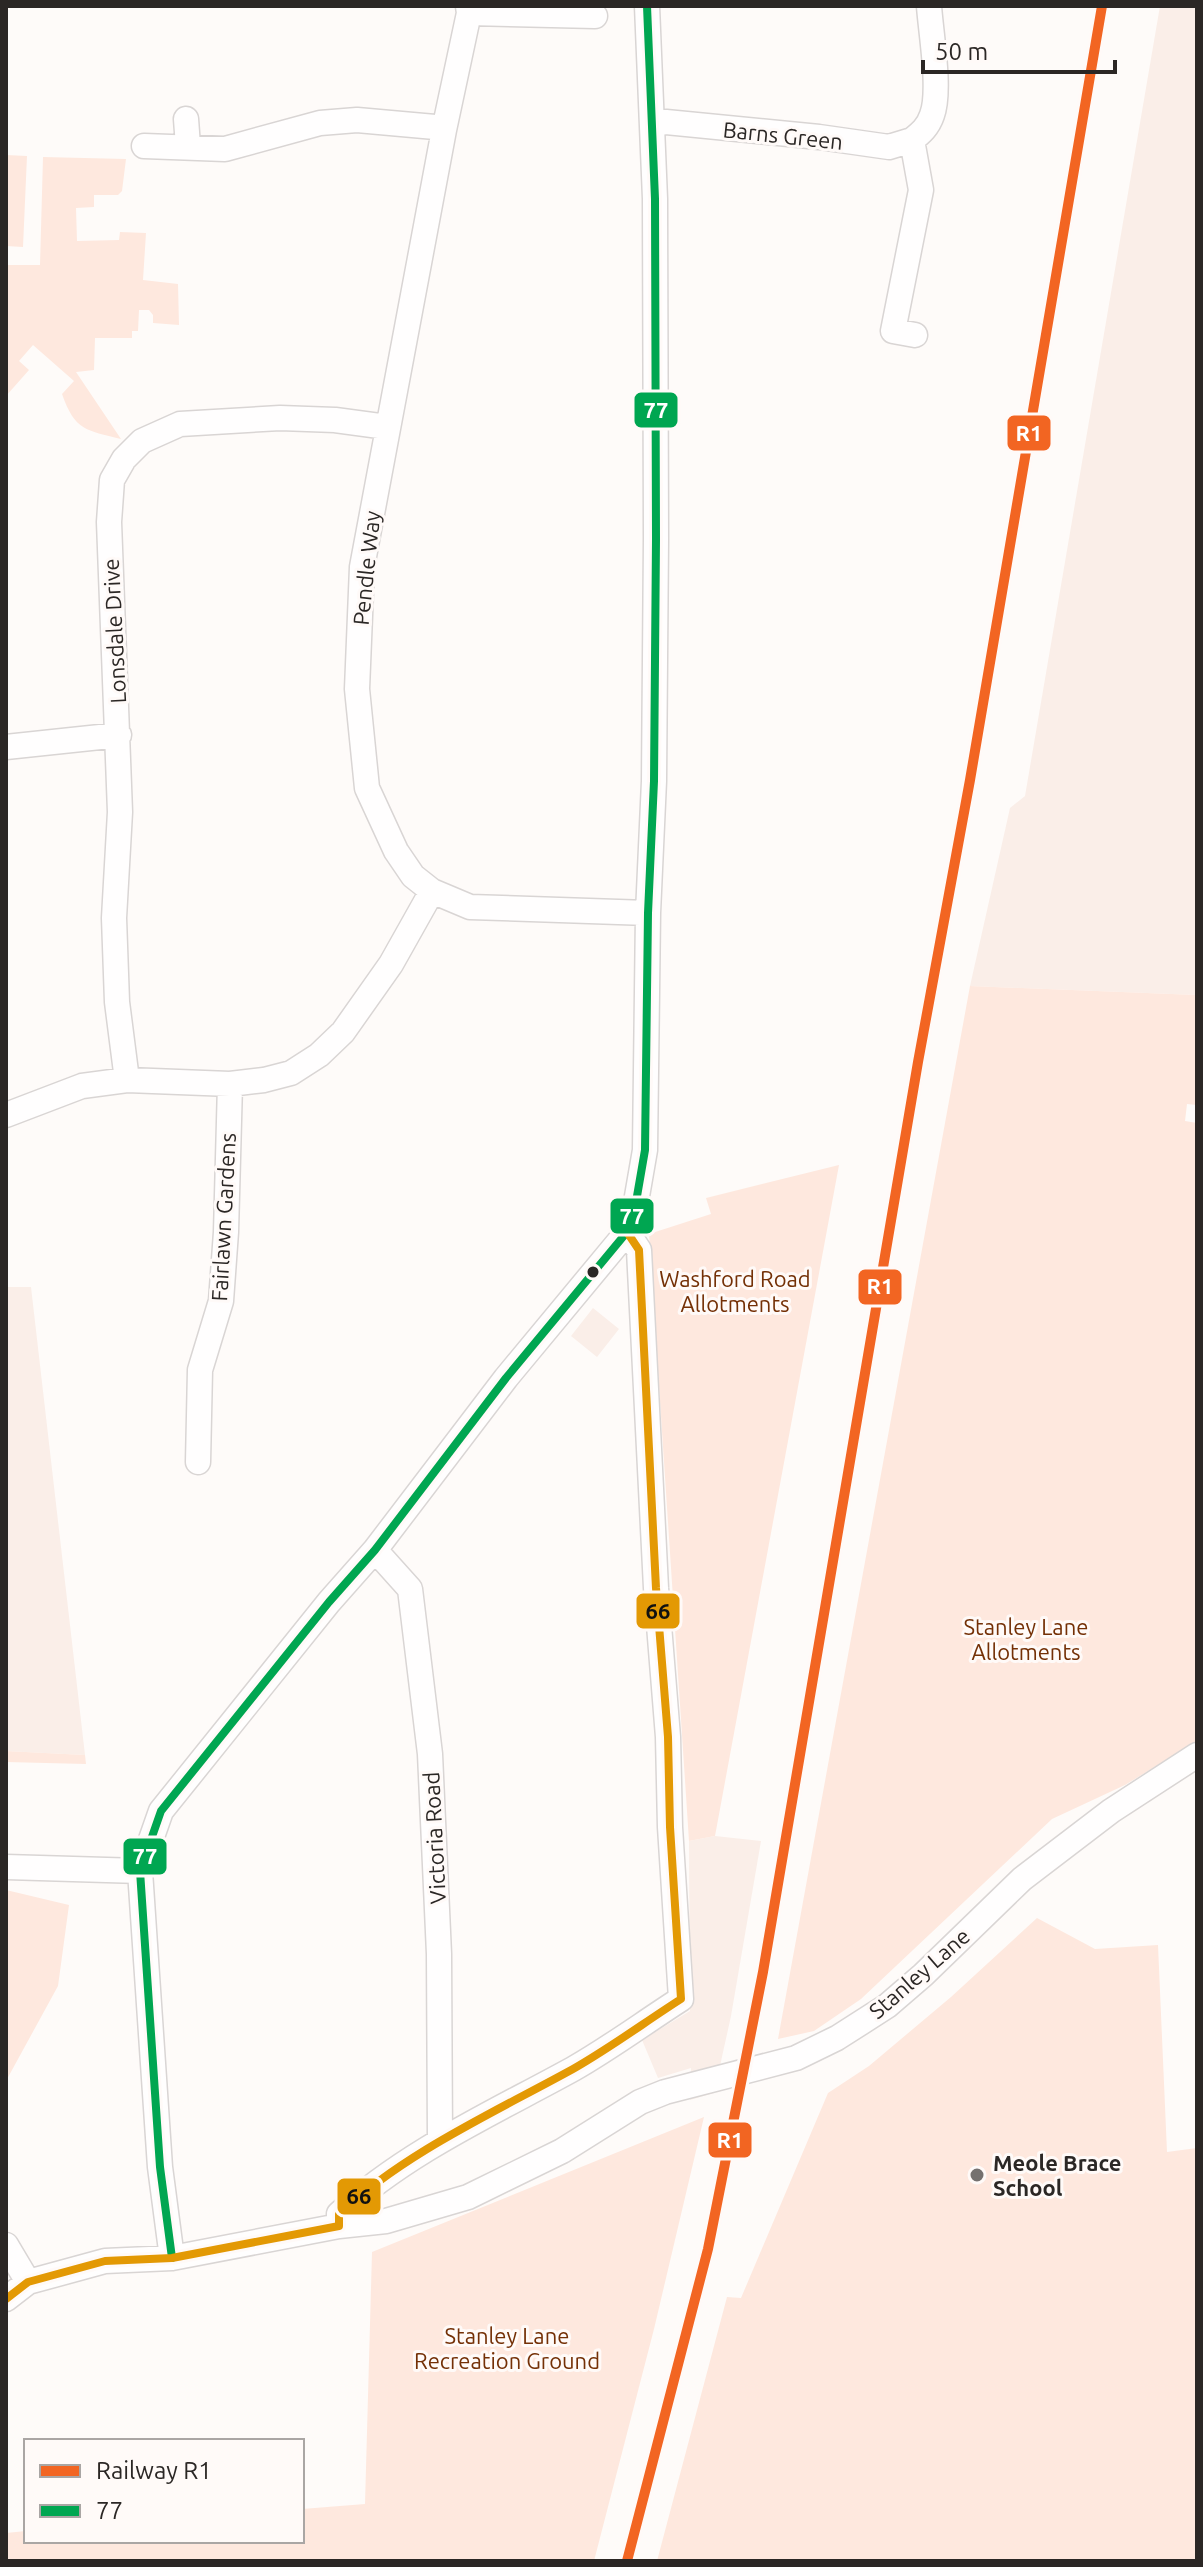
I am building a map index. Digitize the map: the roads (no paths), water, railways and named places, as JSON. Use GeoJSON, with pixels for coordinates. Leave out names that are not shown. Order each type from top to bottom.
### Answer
{"type":"FeatureCollection","features":[{"type":"Feature","properties":{"kind":"street"},"geometry":{"type":"LineString","coordinates":[[172,2258],[160,2167],[140,1871],[161,1811],[329,1602],[375,1550],[506,1378],[627,1232],[636,1202],[645,1150],[648,913],[654,781],[656,539],[652,124],[647,6]]}},
{"type":"Feature","properties":{"kind":"street"},"geometry":{"type":"LineString","coordinates":[[893,333],[921,190],[912,140],[925,129],[933,114],[935,86],[929,6]]}},
{"type":"Feature","properties":{"kind":"street","name":"Pendle Way"},"geometry":{"type":"LineString","coordinates":[[595,16],[564,11],[468,10],[362,567],[357,689],[367,788],[396,851],[413,876],[432,891],[470,907],[648,913]]}},
{"type":"Feature","properties":{"kind":"street"},"geometry":{"type":"LineString","coordinates":[[186,119],[188,146]]}},
{"type":"Feature","properties":{"kind":"street"},"geometry":{"type":"LineString","coordinates":[[144,146],[225,149],[320,123],[345,121],[444,130]]}},
{"type":"Feature","properties":{"kind":"street","name":"Barns Green"},"geometry":{"type":"LineString","coordinates":[[652,124],[666,122],[889,147],[912,140]]}},
{"type":"Feature","properties":{"kind":"street","name":"Lonsdale Drive"},"geometry":{"type":"LineString","coordinates":[[127,1080],[117,1002],[114,918],[120,812],[109,522],[112,480],[124,459],[142,441],[180,424],[280,418],[335,420],[387,427]]}},
{"type":"Feature","properties":{"kind":"street"},"geometry":{"type":"LineString","coordinates":[[6,747],[119,735]]}},
{"type":"Feature","properties":{"kind":"street"},"geometry":{"type":"LineString","coordinates":[[6,1115],[82,1086],[127,1080],[230,1084],[291,1073],[319,1055],[343,1032],[391,964],[432,891]]}},
{"type":"Feature","properties":{"kind":"street","name":"Fairlawn Gardens"},"geometry":{"type":"LineString","coordinates":[[191,1449],[200,1370],[221,1301],[230,1084]]}},
{"type":"Feature","properties":{"kind":"street"},"geometry":{"type":"LineString","coordinates":[[339,2226],[339,2214],[364,2190],[440,2141],[577,2067],[681,1999],[639,1250],[627,1232]]}},
{"type":"Feature","properties":{"kind":"street","name":"Victoria Road"},"geometry":{"type":"LineString","coordinates":[[375,1550],[410,1589],[430,1754],[439,1954],[440,2141]]}},
{"type":"Feature","properties":{"kind":"street","name":"Stanley Lane"},"geometry":{"type":"LineString","coordinates":[[28,2282],[105,2261],[172,2258],[339,2226],[386,2221],[468,2197],[562,2151],[640,2102],[665,2092],[796,2058],[837,2038],[887,2006],[1022,1879],[1111,1811],[1197,1755]]}},
{"type":"Feature","properties":{"kind":"street"},"geometry":{"type":"LineString","coordinates":[[6,1867],[140,1871]]}},
{"type":"Feature","properties":{"kind":"street"},"geometry":{"type":"LineString","coordinates":[[6,2245],[28,2282],[6,2299]]}},
{"type":"Feature","properties":{"kind":"rail line","name":"R1"},"geometry":{"type":"LineString","coordinates":[[627,2561],[708,2249],[763,1972],[1102,6]]}},
{"type":"Feature","properties":{"kind":"place","name":"Meole Brace School"},"geometry":{"type":"Point","coordinates":[977,2175]}},
{"type":"Feature","properties":{"kind":"park label","name":"Washford Road Allotments"},"geometry":{"type":"Point","coordinates":[735,1290]}},
{"type":"Feature","properties":{"kind":"park label","name":"Stanley Lane Allotments"},"geometry":{"type":"Point","coordinates":[1026,1638]}},
{"type":"Feature","properties":{"kind":"park label","name":"Stanley Lane Recreation Ground"},"geometry":{"type":"Point","coordinates":[507,2348]}}]}
